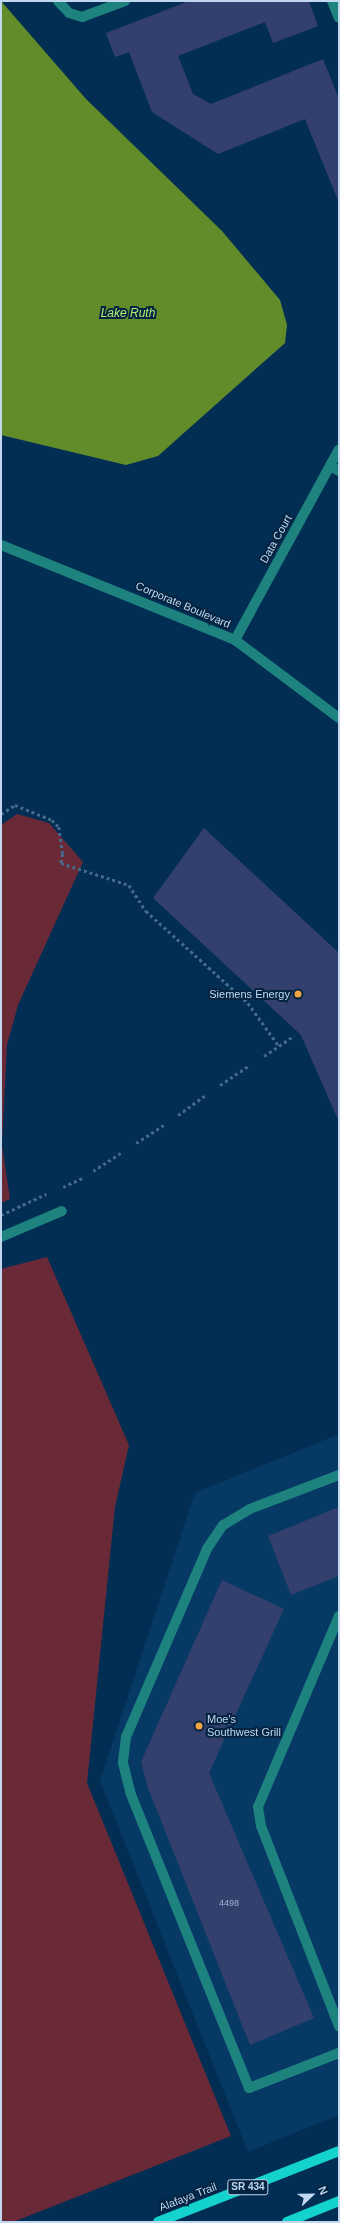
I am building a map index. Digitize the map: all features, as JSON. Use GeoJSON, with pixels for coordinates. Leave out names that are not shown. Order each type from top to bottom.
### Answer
{"type":"FeatureCollection","features":[{"type":"Feature","properties":{"kind":"main road","name":"Alafaya Trail"},"geometry":{"type":"LineString","coordinates":[[158,2222],[339,2151]]}},
{"type":"Feature","properties":{"kind":"main road"},"geometry":{"type":"LineString","coordinates":[[288,2222],[339,2201]]}},
{"type":"Feature","properties":{"kind":"street"},"geometry":{"type":"LineString","coordinates":[[58,1],[69,13],[82,17],[125,1]]}},
{"type":"Feature","properties":{"kind":"street"},"geometry":{"type":"LineString","coordinates":[[332,1],[339,18]]}},
{"type":"Feature","properties":{"kind":"street","name":"Data Court"},"geometry":{"type":"LineString","coordinates":[[235,640],[339,449]]}},
{"type":"Feature","properties":{"kind":"street"},"geometry":{"type":"LineString","coordinates":[[330,466],[339,472]]}},
{"type":"Feature","properties":{"kind":"street","name":"Corporate Boulevard"},"geometry":{"type":"LineString","coordinates":[[1,545],[235,640],[339,718]]}},
{"type":"Feature","properties":{"kind":"street"},"geometry":{"type":"LineString","coordinates":[[1,1237],[62,1211]]}},
{"type":"Feature","properties":{"kind":"street"},"geometry":{"type":"LineString","coordinates":[[339,1475],[250,1509],[223,1525],[207,1549],[126,1738],[123,1763],[130,1792],[249,2088],[339,2053]]}},
{"type":"Feature","properties":{"kind":"street"},"geometry":{"type":"LineString","coordinates":[[339,1616],[258,1807],[260,1826],[339,2026]]}},
{"type":"Feature","properties":{"kind":"path"},"geometry":{"type":"LineString","coordinates":[[1,814],[15,805],[52,820],[59,826],[63,854],[61,864],[129,885],[146,911],[248,1003],[279,1046]]}},
{"type":"Feature","properties":{"kind":"path"},"geometry":{"type":"LineString","coordinates":[[264,1056],[294,1036]]}},
{"type":"Feature","properties":{"kind":"path"},"geometry":{"type":"LineString","coordinates":[[220,1085],[248,1066]]}},
{"type":"Feature","properties":{"kind":"path"},"geometry":{"type":"LineString","coordinates":[[178,1115],[206,1095]]}},
{"type":"Feature","properties":{"kind":"path"},"geometry":{"type":"LineString","coordinates":[[136,1143],[164,1125]]}},
{"type":"Feature","properties":{"kind":"path"},"geometry":{"type":"LineString","coordinates":[[93,1171],[121,1153]]}},
{"type":"Feature","properties":{"kind":"path"},"geometry":{"type":"LineString","coordinates":[[63,1187],[82,1178]]}},
{"type":"Feature","properties":{"kind":"path"},"geometry":{"type":"LineString","coordinates":[[1,1214],[46,1194]]}},
{"type":"Feature","properties":{"kind":"shaded area"},"geometry":{"type":"Polygon","coordinates":[[[17,814],[49,823],[83,862],[18,1005],[7,1045],[2,1145],[10,1199],[1,1203],[1,825],[17,814]]]}},
{"type":"Feature","properties":{"kind":"shaded area"},"geometry":{"type":"Polygon","coordinates":[[[47,1257],[129,1445],[115,1507],[87,1783],[231,2136],[13,2222],[1,2222],[1,1269],[47,1257]]]}},
{"type":"Feature","properties":{"kind":"shaded area"},"geometry":{"type":"Polygon","coordinates":[[[339,1434],[339,2115],[248,2152],[100,1781],[195,1493],[339,1434]]]}},
{"type":"Feature","properties":{"kind":"water","name":"Lake Ruth"},"geometry":{"type":"Polygon","coordinates":[[[1,1],[86,99],[222,231],[280,300],[287,325],[285,343],[158,456],[126,465],[1,435],[1,1]]]}},
{"type":"Feature","properties":{"kind":"building"},"geometry":{"type":"Polygon","coordinates":[[[189,1],[309,1],[318,26],[273,43],[265,22],[178,56],[193,94],[211,104],[323,59],[339,99],[339,203],[305,119],[218,154],[152,112],[129,52],[115,57],[106,33],[189,1]]]}},
{"type":"Feature","properties":{"kind":"building","name":"Siemens Energy"},"geometry":{"type":"Polygon","coordinates":[[[204,828],[339,953],[339,1122],[301,1035],[153,898],[204,828]]]}},
{"type":"Feature","properties":{"kind":"building"},"geometry":{"type":"Polygon","coordinates":[[[339,1507],[339,1576],[291,1595],[268,1536],[339,1507]]]}},
{"type":"Feature","properties":{"kind":"building"},"geometry":{"type":"Polygon","coordinates":[[[222,1580],[284,1609],[209,1773],[314,2018],[250,2045],[148,1788],[141,1762],[222,1580]]]}},
{"type":"Feature","properties":{"kind":"place","name":"Siemens Energy"},"geometry":{"type":"Point","coordinates":[298,994]}},
{"type":"Feature","properties":{"kind":"place","name":"Moe's Southwest Grill"},"geometry":{"type":"Point","coordinates":[199,1726]}}]}
